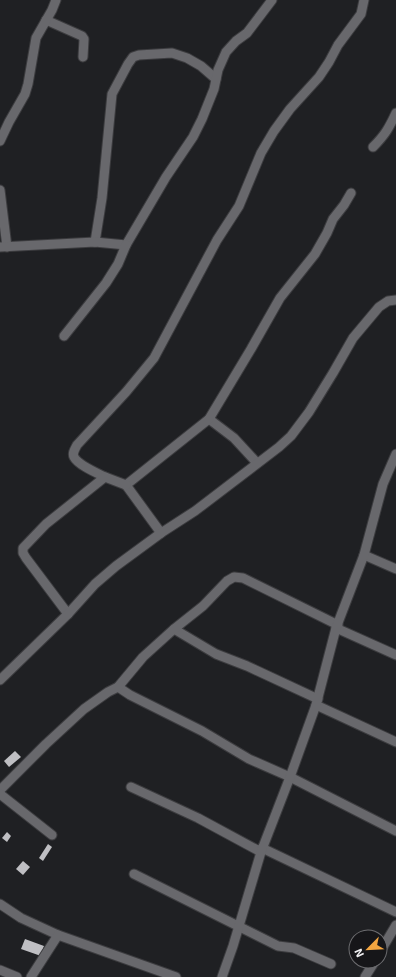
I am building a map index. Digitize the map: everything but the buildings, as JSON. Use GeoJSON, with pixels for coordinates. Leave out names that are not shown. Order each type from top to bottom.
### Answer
{"type":"FeatureCollection","features":[{"type":"Feature","properties":{"kind":"street"},"geometry":{"type":"LineString","coordinates":[[0,141],[25,94],[36,38],[56,0]]}},
{"type":"Feature","properties":{"kind":"street"},"geometry":{"type":"LineString","coordinates":[[161,533],[126,485],[104,477],[78,462],[74,457],[73,452],[77,445],[126,392],[154,358],[217,240],[239,206],[261,153],[274,131],[290,109],[319,77],[338,44],[361,14],[364,0]]}},
{"type":"Feature","properties":{"kind":"street"},"geometry":{"type":"LineString","coordinates":[[64,336],[106,284],[118,264],[126,245],[166,177],[193,136],[202,119],[214,89],[218,70],[226,52],[236,41],[247,34],[269,1]]}},
{"type":"Feature","properties":{"kind":"street"},"geometry":{"type":"LineString","coordinates":[[46,20],[82,36],[84,38],[83,57]]}},
{"type":"Feature","properties":{"kind":"street"},"geometry":{"type":"LineString","coordinates":[[95,242],[102,198],[112,94],[133,57],[139,55],[172,53],[192,60],[216,79]]}},
{"type":"Feature","properties":{"kind":"street"},"geometry":{"type":"LineString","coordinates":[[373,147],[391,126],[396,113]]}},
{"type":"Feature","properties":{"kind":"street"},"geometry":{"type":"LineString","coordinates":[[0,190],[3,247],[95,242],[126,245]]}},
{"type":"Feature","properties":{"kind":"street"},"geometry":{"type":"LineString","coordinates":[[126,485],[209,419],[280,298],[315,254],[333,219],[351,193]]}},
{"type":"Feature","properties":{"kind":"street"},"geometry":{"type":"LineString","coordinates":[[0,680],[68,614],[95,584],[116,566],[161,533],[195,512],[291,436],[313,406],[353,338],[379,307],[388,301],[396,300]]}},
{"type":"Feature","properties":{"kind":"street"},"geometry":{"type":"LineString","coordinates":[[209,419],[234,438],[257,463]]}},
{"type":"Feature","properties":{"kind":"street"},"geometry":{"type":"LineString","coordinates":[[222,977],[262,850],[317,702],[337,626],[364,555],[383,484],[396,454]]}},
{"type":"Feature","properties":{"kind":"street"},"geometry":{"type":"LineString","coordinates":[[68,614],[26,558],[23,553],[23,548],[46,524],[104,477]]}},
{"type":"Feature","properties":{"kind":"street"},"geometry":{"type":"LineString","coordinates":[[364,555],[396,569]]}},
{"type":"Feature","properties":{"kind":"street"},"geometry":{"type":"LineString","coordinates":[[0,790],[84,709],[108,692],[118,687],[143,656],[203,606],[227,581],[234,577],[243,578],[396,655]]}},
{"type":"Feature","properties":{"kind":"street"},"geometry":{"type":"LineString","coordinates":[[174,629],[216,654],[246,666],[396,742]]}},
{"type":"Feature","properties":{"kind":"street"},"geometry":{"type":"LineString","coordinates":[[118,687],[130,695],[202,731],[249,759],[290,777],[396,831]]}},
{"type":"Feature","properties":{"kind":"street"},"geometry":{"type":"LineString","coordinates":[[131,787],[396,912]]}},
{"type":"Feature","properties":{"kind":"street"},"geometry":{"type":"LineString","coordinates":[[0,794],[52,834]]}},
{"type":"Feature","properties":{"kind":"street"},"geometry":{"type":"LineString","coordinates":[[134,874],[278,946],[294,948],[331,964]]}},
{"type":"Feature","properties":{"kind":"street"},"geometry":{"type":"LineString","coordinates":[[0,904],[22,918],[58,935],[176,977]]}},
{"type":"Feature","properties":{"kind":"street"},"geometry":{"type":"LineString","coordinates":[[388,939],[396,926]]}},
{"type":"Feature","properties":{"kind":"street"},"geometry":{"type":"LineString","coordinates":[[31,977],[58,935]]}},
{"type":"Feature","properties":{"kind":"street"},"geometry":{"type":"LineString","coordinates":[[0,970],[17,977]]}}]}
